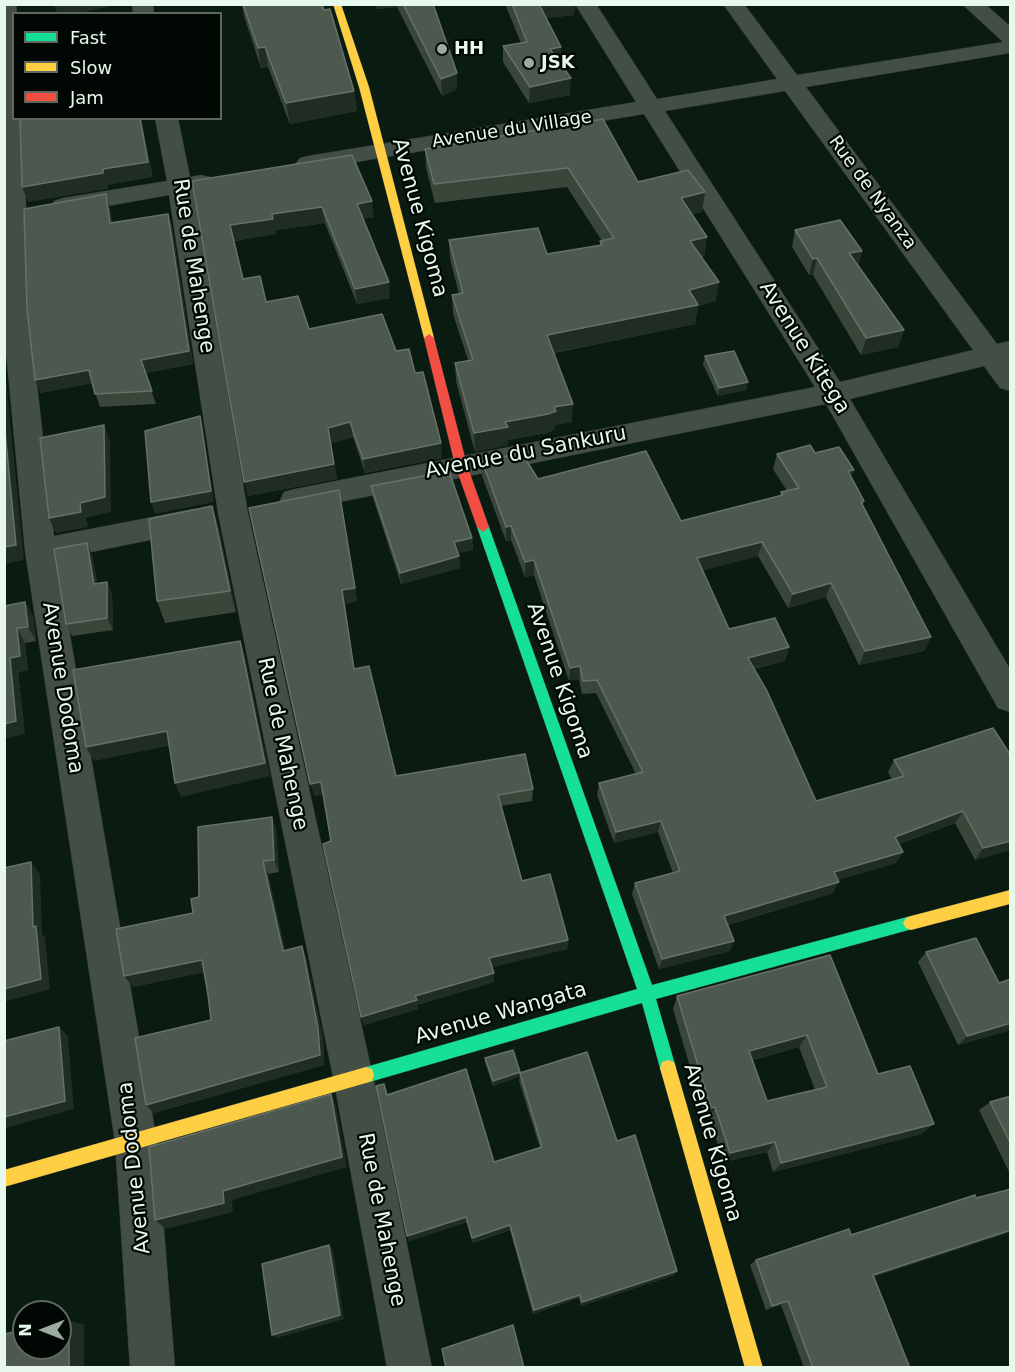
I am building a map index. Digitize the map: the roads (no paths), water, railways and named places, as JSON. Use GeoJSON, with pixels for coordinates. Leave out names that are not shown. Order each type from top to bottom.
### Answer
{"type":"FeatureCollection","features":[{"type":"Feature","properties":{"kind":"street","name":"Avenue Dodoma"},"geometry":{"type":"LineString","coordinates":[[5,4],[9,27],[17,322],[40,552],[136,1142],[153,1368]]}},
{"type":"Feature","properties":{"kind":"street","name":"Avenue Kigoma"},"geometry":{"type":"LineString","coordinates":[[337,4],[364,87],[379,151],[436,360],[461,465],[647,994],[754,1368]]}},
{"type":"Feature","properties":{"kind":"street","name":"Avenue Kitega"},"geometry":{"type":"LineString","coordinates":[[585,4],[833,393],[1011,698]]}},
{"type":"Feature","properties":{"kind":"street","name":"Rue de Nyanza"},"geometry":{"type":"LineString","coordinates":[[733,4],[791,83],[1000,352],[1011,381]]}},
{"type":"Feature","properties":{"kind":"street"},"geometry":{"type":"LineString","coordinates":[[972,4],[1011,37]]}},
{"type":"Feature","properties":{"kind":"street","name":"Avenue du Village"},"geometry":{"type":"LineString","coordinates":[[286,167],[1011,47]]}},
{"type":"Feature","properties":{"kind":"street","name":"Rue de Mahenge"},"geometry":{"type":"LineString","coordinates":[[166,120],[252,509],[353,1077],[410,1368]]}},
{"type":"Feature","properties":{"kind":"street"},"geometry":{"type":"LineString","coordinates":[[14,215],[227,177]]}},
{"type":"Feature","properties":{"kind":"street","name":"Avenue du Sankuru"},"geometry":{"type":"LineString","coordinates":[[40,552],[461,465],[833,393],[1000,352]]}},
{"type":"Feature","properties":{"kind":"street","name":"Avenue Wangata"},"geometry":{"type":"LineString","coordinates":[[4,1179],[647,994],[1011,897]]}},
{"type":"Feature","properties":{"kind":"place","name":"HH"},"geometry":{"type":"Point","coordinates":[442,49]}},
{"type":"Feature","properties":{"kind":"place","name":"JSK"},"geometry":{"type":"Point","coordinates":[529,63]}}]}
